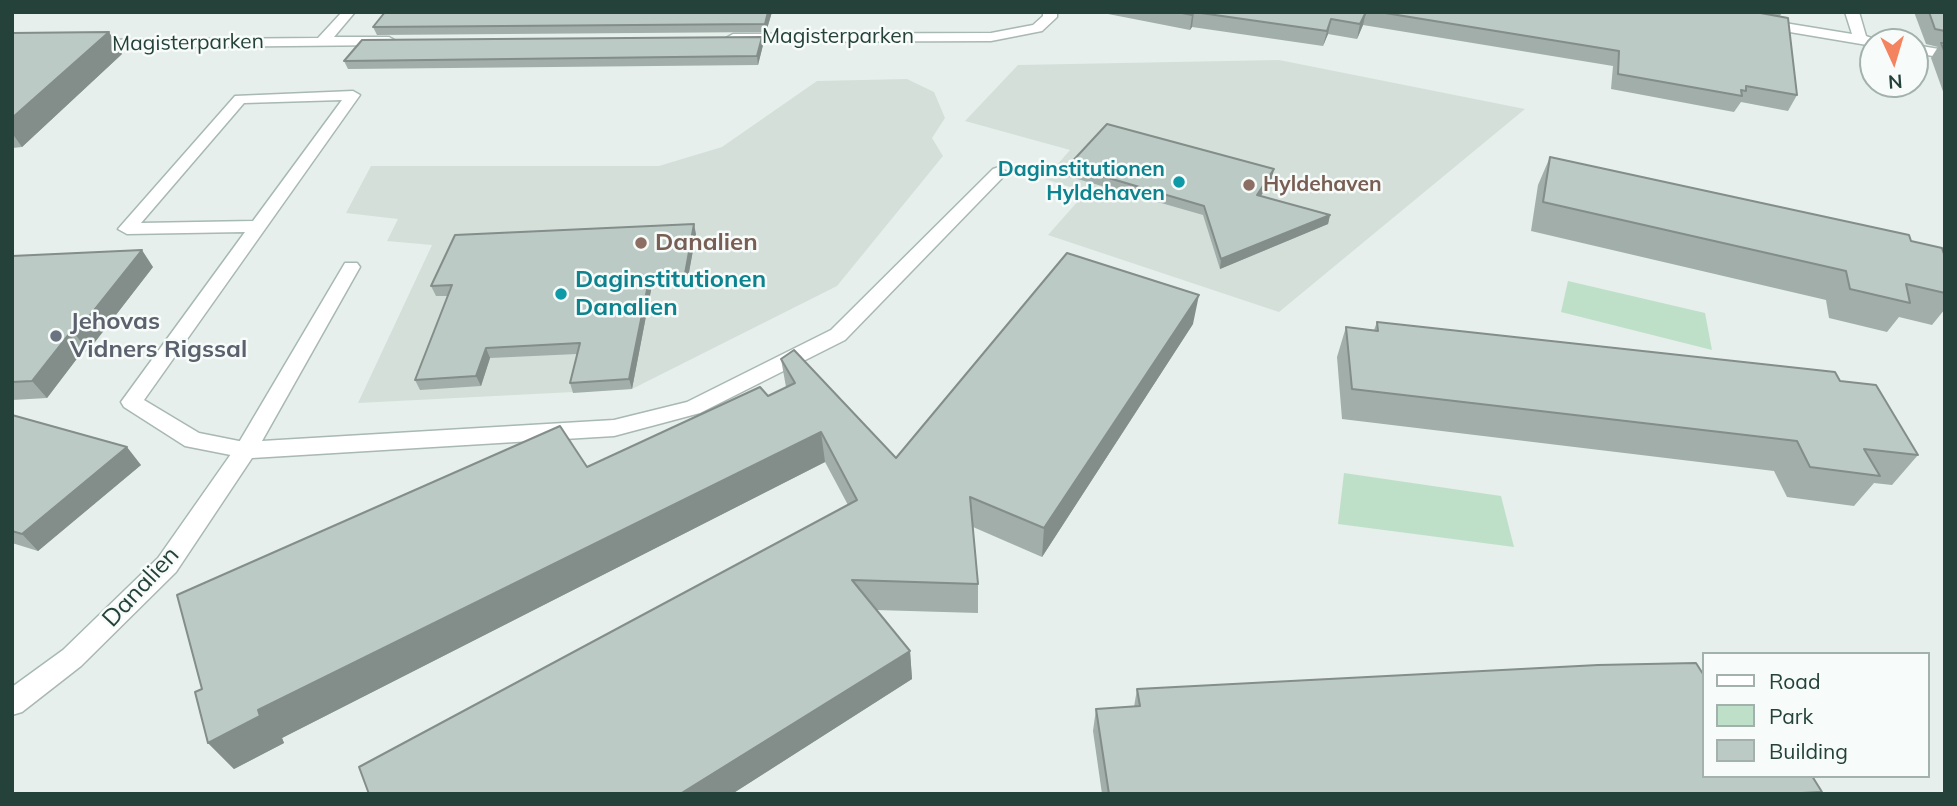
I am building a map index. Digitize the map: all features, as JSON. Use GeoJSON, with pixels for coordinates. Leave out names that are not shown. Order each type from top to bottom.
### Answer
{"type":"FeatureCollection","features":[{"type":"Feature","properties":{"kind":"street"},"geometry":{"type":"LineString","coordinates":[[322,42],[349,12]]}},
{"type":"Feature","properties":{"kind":"street","name":"Magisterparken"},"geometry":{"type":"LineString","coordinates":[[721,38],[991,37],[1037,28],[1051,17],[1050,12]]}},
{"type":"Feature","properties":{"kind":"street"},"geometry":{"type":"LineString","coordinates":[[1852,12],[1859,36]]}},
{"type":"Feature","properties":{"kind":"street"},"geometry":{"type":"LineString","coordinates":[[1740,19],[1859,39]]}},
{"type":"Feature","properties":{"kind":"street","name":"Magisterparken"},"geometry":{"type":"LineString","coordinates":[[75,44],[405,41]]}},
{"type":"Feature","properties":{"kind":"street"},"geometry":{"type":"LineString","coordinates":[[259,226],[127,229],[240,99],[353,95],[259,226],[131,402],[193,440],[246,450],[614,428],[693,408],[838,335],[999,172]]}},
{"type":"Feature","properties":{"kind":"street","name":"Danalien"},"geometry":{"type":"LineString","coordinates":[[12,703],[72,658],[167,565],[246,450],[351,267]]}},
{"type":"Feature","properties":{"kind":"shaded area","name":"Hyldehaven"},"geometry":{"type":"Polygon","coordinates":[[[1279,60],[1525,109],[1279,312],[1048,235],[1086,192],[1045,179],[1070,150],[965,121],[1018,65],[1279,60]]]}},
{"type":"Feature","properties":{"kind":"shaded area","name":"Danalien"},"geometry":{"type":"Polygon","coordinates":[[[907,79],[934,92],[945,118],[932,138],[943,156],[837,286],[632,389],[358,403],[432,245],[387,241],[398,219],[346,213],[371,166],[659,166],[722,147],[817,81],[907,79]]]}},
{"type":"Feature","properties":{"kind":"green space"},"geometry":{"type":"Polygon","coordinates":[[[1568,281],[1705,313],[1712,350],[1561,312],[1568,281]]]}},
{"type":"Feature","properties":{"kind":"green space"},"geometry":{"type":"Polygon","coordinates":[[[1344,473],[1501,496],[1514,547],[1338,524],[1344,473]]]}},
{"type":"Feature","properties":{"kind":"building"},"geometry":{"type":"Polygon","coordinates":[[[385,12],[768,12],[765,24],[373,27],[385,12]]]}},
{"type":"Feature","properties":{"kind":"building"},"geometry":{"type":"Polygon","coordinates":[[[1194,12],[1366,12],[1360,24],[1331,19],[1327,31],[1194,12]]]}},
{"type":"Feature","properties":{"kind":"building"},"geometry":{"type":"Polygon","coordinates":[[[1379,12],[1755,12],[1788,18],[1797,95],[1746,86],[1746,91],[1741,90],[1742,96],[1618,74],[1619,51],[1379,12]]]}},
{"type":"Feature","properties":{"kind":"building"},"geometry":{"type":"Polygon","coordinates":[[[1929,12],[1945,12],[1945,31],[1935,29],[1929,12]]]}},
{"type":"Feature","properties":{"kind":"building"},"geometry":{"type":"Polygon","coordinates":[[[109,32],[12,118],[12,33],[109,32]]]}},
{"type":"Feature","properties":{"kind":"building"},"geometry":{"type":"Polygon","coordinates":[[[762,37],[757,56],[344,61],[362,40],[762,37]]]}},
{"type":"Feature","properties":{"kind":"building","name":"Daginstitutionen Hyldehaven"},"geometry":{"type":"Polygon","coordinates":[[[1107,124],[1274,169],[1257,195],[1330,215],[1221,259],[1204,206],[1068,166],[1107,124]]]}},
{"type":"Feature","properties":{"kind":"building"},"geometry":{"type":"Polygon","coordinates":[[[1550,157],[1909,235],[1911,241],[1942,248],[1945,257],[1945,293],[1906,284],[1910,303],[1850,289],[1846,271],[1543,202],[1550,157]]]}},
{"type":"Feature","properties":{"kind":"building"},"geometry":{"type":"Polygon","coordinates":[[[694,224],[685,274],[650,275],[629,379],[570,383],[580,343],[486,348],[476,376],[415,380],[452,285],[431,286],[455,235],[694,224]]]}},
{"type":"Feature","properties":{"kind":"building","name":"Jehovas Vidners Rigssal"},"geometry":{"type":"Polygon","coordinates":[[[142,250],[75,334],[69,334],[32,381],[12,382],[12,256],[142,250]]]}},
{"type":"Feature","properties":{"kind":"building"},"geometry":{"type":"Polygon","coordinates":[[[1067,253],[1199,295],[1044,528],[970,497],[978,584],[852,580],[910,651],[680,794],[369,794],[359,767],[857,500],[821,432],[258,710],[260,716],[208,743],[195,692],[202,689],[177,595],[560,426],[587,467],[760,387],[768,396],[795,383],[781,359],[794,350],[896,458],[1067,253]]]}},
{"type":"Feature","properties":{"kind":"building"},"geometry":{"type":"Polygon","coordinates":[[[1377,322],[1835,372],[1840,381],[1876,385],[1918,455],[1864,449],[1880,476],[1810,467],[1797,441],[1352,389],[1346,327],[1378,331],[1377,322]]]}},
{"type":"Feature","properties":{"kind":"building"},"geometry":{"type":"Polygon","coordinates":[[[12,415],[127,447],[22,534],[12,531],[12,415]]]}},
{"type":"Feature","properties":{"kind":"building"},"geometry":{"type":"Polygon","coordinates":[[[1696,663],[1702,672],[1702,778],[1813,778],[1822,792],[1109,794],[1096,709],[1140,706],[1137,689],[1598,665],[1696,663]]]}},
{"type":"Feature","properties":{"kind":"place","name":"Daginstitutionen Hyldehaven"},"geometry":{"type":"Point","coordinates":[1179,182]}},
{"type":"Feature","properties":{"kind":"place","name":"Hyldehaven"},"geometry":{"type":"Point","coordinates":[1249,185]}},
{"type":"Feature","properties":{"kind":"place","name":"Danalien"},"geometry":{"type":"Point","coordinates":[641,243]}},
{"type":"Feature","properties":{"kind":"place","name":"Daginstitutionen Danalien"},"geometry":{"type":"Point","coordinates":[561,294]}},
{"type":"Feature","properties":{"kind":"place","name":"Jehovas Vidners Rigssal"},"geometry":{"type":"Point","coordinates":[56,336]}}]}
